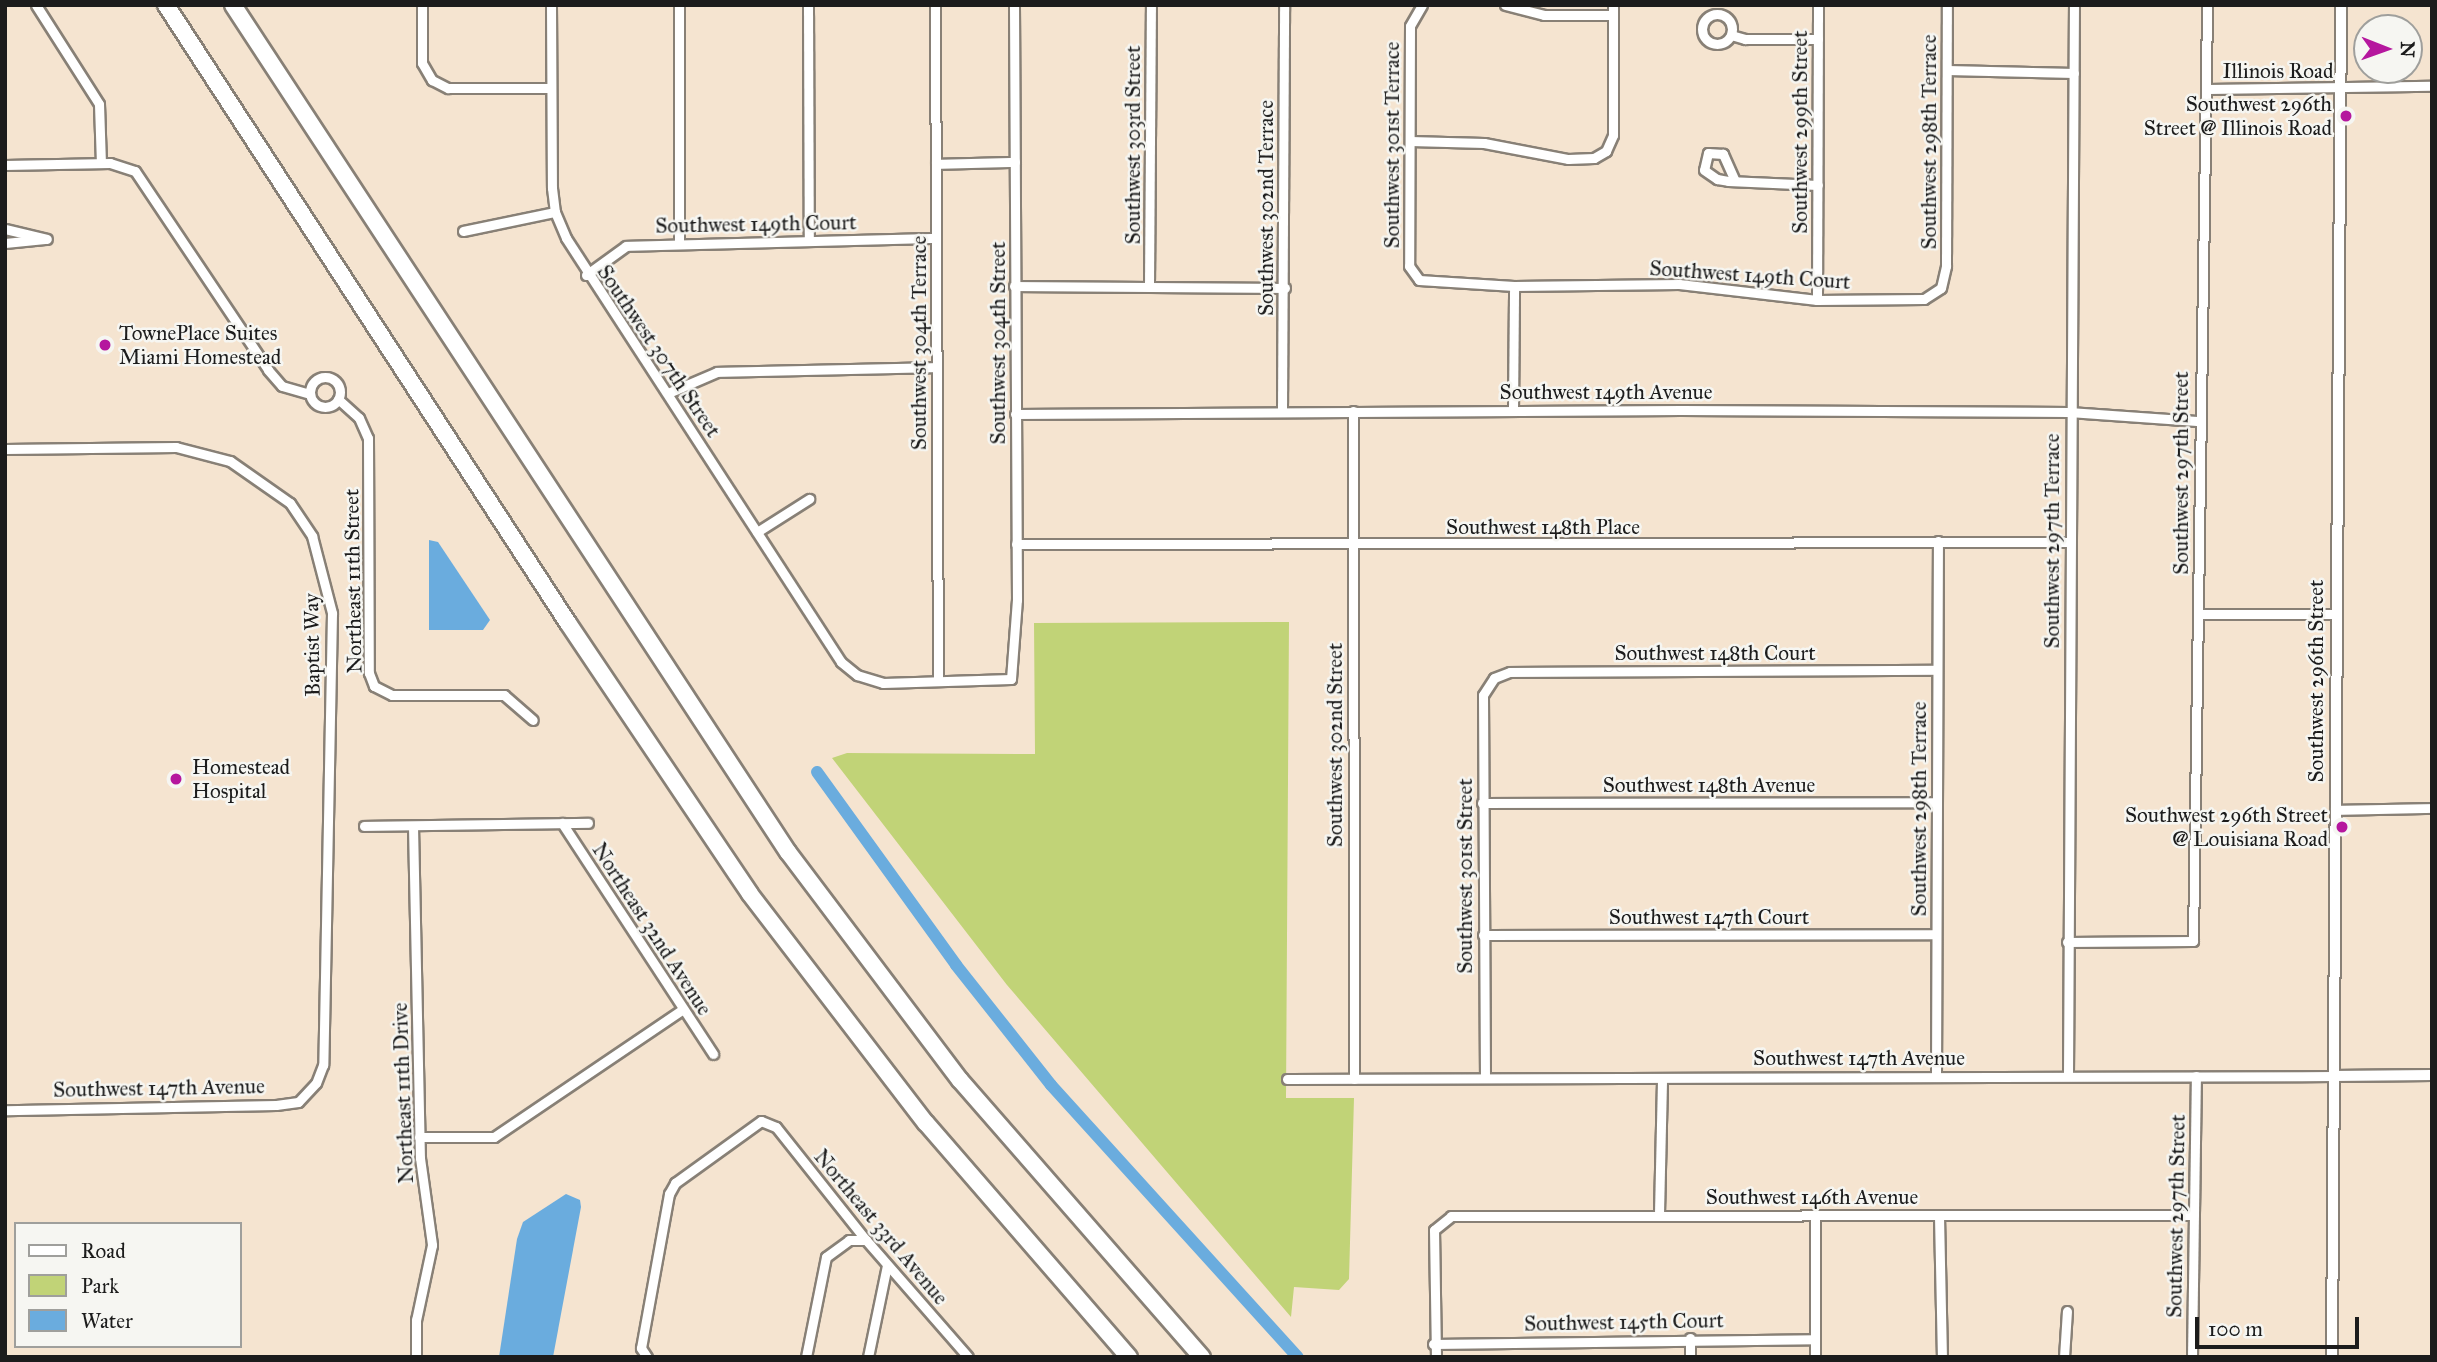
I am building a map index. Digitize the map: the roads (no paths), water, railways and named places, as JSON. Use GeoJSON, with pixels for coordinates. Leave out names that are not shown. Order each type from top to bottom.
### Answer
{"type":"FeatureCollection","features":[{"type":"Feature","properties":{"kind":"highway"},"geometry":{"type":"LineString","coordinates":[[166,5],[568,623],[750,894],[926,1123],[1129,1357]]}},
{"type":"Feature","properties":{"kind":"highway"},"geometry":{"type":"LineString","coordinates":[[233,5],[788,852],[960,1080],[1202,1357]]}},
{"type":"Feature","properties":{"kind":"street"},"geometry":{"type":"LineString","coordinates":[[36,5],[99,104],[102,163]]}},
{"type":"Feature","properties":{"kind":"street"},"geometry":{"type":"LineString","coordinates":[[422,5],[422,63],[432,80],[448,88],[551,88]]}},
{"type":"Feature","properties":{"kind":"street","name":"Southwest 307th Street"},"geometry":{"type":"LineString","coordinates":[[551,5],[555,212],[586,275],[668,393],[841,662],[857,676],[883,683],[938,681]]}},
{"type":"Feature","properties":{"kind":"street"},"geometry":{"type":"LineString","coordinates":[[679,5],[679,242]]}},
{"type":"Feature","properties":{"kind":"street"},"geometry":{"type":"LineString","coordinates":[[808,5],[809,240]]}},
{"type":"Feature","properties":{"kind":"street","name":"Southwest 304th Terrace"},"geometry":{"type":"LineString","coordinates":[[935,5],[938,681]]}},
{"type":"Feature","properties":{"kind":"street","name":"Southwest 304th Street"},"geometry":{"type":"LineString","coordinates":[[938,681],[1011,680],[1016,544],[1014,5]]}},
{"type":"Feature","properties":{"kind":"street","name":"Southwest 303rd Street"},"geometry":{"type":"LineString","coordinates":[[1149,285],[1151,5]]}},
{"type":"Feature","properties":{"kind":"street","name":"Southwest 302nd Terrace"},"geometry":{"type":"LineString","coordinates":[[1282,411],[1285,288],[1284,5]]}},
{"type":"Feature","properties":{"kind":"street"},"geometry":{"type":"LineString","coordinates":[[1410,141],[1484,143],[1568,159],[1594,158],[1606,151],[1613,135],[1613,10],[1544,15],[1504,5]]}},
{"type":"Feature","properties":{"kind":"street","name":"Southwest 299th Street"},"geometry":{"type":"LineString","coordinates":[[1817,300],[1818,5]]}},
{"type":"Feature","properties":{"kind":"street","name":"Southwest 298th Terrace"},"geometry":{"type":"LineString","coordinates":[[1945,279],[1947,5]]}},
{"type":"Feature","properties":{"kind":"street","name":"Southwest 297th Terrace"},"geometry":{"type":"LineString","coordinates":[[2068,1076],[2069,412],[2074,5]]}},
{"type":"Feature","properties":{"kind":"street","name":"Southwest 297th Street"},"geometry":{"type":"LineString","coordinates":[[2067,942],[2193,941],[2198,614],[2197,421],[2208,89],[2207,5]]}},
{"type":"Feature","properties":{"kind":"street","name":"Southwest 296th Street"},"geometry":{"type":"LineString","coordinates":[[2332,1357],[2341,5]]}},
{"type":"Feature","properties":{"kind":"street","name":"Southwest 301st Terrace"},"geometry":{"type":"LineString","coordinates":[[1419,6],[1410,26],[1409,266],[1419,280]]}},
{"type":"Feature","properties":{"kind":"street"},"geometry":{"type":"LineString","coordinates":[[1731,35],[1745,39],[1818,39]]}},
{"type":"Feature","properties":{"kind":"street"},"geometry":{"type":"LineString","coordinates":[[1947,70],[2074,73]]}},
{"type":"Feature","properties":{"kind":"street","name":"Illinois Road"},"geometry":{"type":"LineString","coordinates":[[2208,89],[2432,86]]}},
{"type":"Feature","properties":{"kind":"street"},"geometry":{"type":"LineString","coordinates":[[936,164],[1015,162]]}},
{"type":"Feature","properties":{"kind":"street"},"geometry":{"type":"LineString","coordinates":[[5,165],[102,163],[124,165],[140,176],[268,370],[282,386],[310,394],[323,407],[338,399]]}},
{"type":"Feature","properties":{"kind":"street"},"geometry":{"type":"LineString","coordinates":[[1735,181],[1818,186]]}},
{"type":"Feature","properties":{"kind":"street"},"geometry":{"type":"LineString","coordinates":[[463,231],[555,212]]}},
{"type":"Feature","properties":{"kind":"street"},"geometry":{"type":"LineString","coordinates":[[5,229],[47,239],[5,243]]}},
{"type":"Feature","properties":{"kind":"street","name":"Southwest 149th Court"},"geometry":{"type":"LineString","coordinates":[[586,275],[626,246],[679,242],[936,237]]}},
{"type":"Feature","properties":{"kind":"street","name":"Southwest 149th Court"},"geometry":{"type":"LineString","coordinates":[[1419,280],[1514,286],[1679,284],[1817,300],[1924,299],[1936,293],[1945,279]]}},
{"type":"Feature","properties":{"kind":"street"},"geometry":{"type":"LineString","coordinates":[[1014,286],[1285,288]]}},
{"type":"Feature","properties":{"kind":"street"},"geometry":{"type":"LineString","coordinates":[[1513,410],[1514,286]]}},
{"type":"Feature","properties":{"kind":"street"},"geometry":{"type":"LineString","coordinates":[[668,393],[717,372],[937,367]]}},
{"type":"Feature","properties":{"kind":"street","name":"Northeast 11th Street"},"geometry":{"type":"LineString","coordinates":[[310,394],[315,380],[329,377],[340,387],[338,399],[368,433],[369,673],[374,686],[392,695],[504,695],[533,720]]}},
{"type":"Feature","properties":{"kind":"street","name":"Southwest 149th Avenue"},"geometry":{"type":"LineString","coordinates":[[1015,414],[1513,410],[2069,412],[2197,421]]}},
{"type":"Feature","properties":{"kind":"street","name":"Southwest 302nd Street"},"geometry":{"type":"LineString","coordinates":[[1353,411],[1351,544],[1354,1079]]}},
{"type":"Feature","properties":{"kind":"street","name":"Baptist Way"},"geometry":{"type":"LineString","coordinates":[[5,449],[169,447],[205,452],[258,477],[290,503],[312,536],[329,587],[332,624],[323,1065],[309,1092]]}},
{"type":"Feature","properties":{"kind":"street"},"geometry":{"type":"LineString","coordinates":[[757,532],[809,499]]}},
{"type":"Feature","properties":{"kind":"street","name":"Southwest 298th Terrace"},"geometry":{"type":"LineString","coordinates":[[1936,1077],[1938,541]]}},
{"type":"Feature","properties":{"kind":"street","name":"Southwest 148th Place"},"geometry":{"type":"LineString","coordinates":[[1016,544],[2070,542]]}},
{"type":"Feature","properties":{"kind":"street"},"geometry":{"type":"LineString","coordinates":[[2198,614],[2336,614]]}},
{"type":"Feature","properties":{"kind":"street","name":"Southwest 148th Court"},"geometry":{"type":"LineString","coordinates":[[1494,678],[1510,672],[1937,670]]}},
{"type":"Feature","properties":{"kind":"street","name":"Southwest 301st Street"},"geometry":{"type":"LineString","coordinates":[[1485,1078],[1483,695],[1494,678]]}},
{"type":"Feature","properties":{"kind":"street","name":"Southwest 148th Avenue"},"geometry":{"type":"LineString","coordinates":[[1482,803],[1937,802]]}},
{"type":"Feature","properties":{"kind":"street"},"geometry":{"type":"LineString","coordinates":[[2334,810],[2432,808]]}},
{"type":"Feature","properties":{"kind":"street","name":"Northeast 32nd Avenue"},"geometry":{"type":"LineString","coordinates":[[364,826],[588,823]]}},
{"type":"Feature","properties":{"kind":"street","name":"Northeast 32nd Avenue"},"geometry":{"type":"LineString","coordinates":[[562,824],[713,1054]]}},
{"type":"Feature","properties":{"kind":"street","name":"Northeast 11th Drive"},"geometry":{"type":"LineString","coordinates":[[414,825],[419,1137],[432,1245],[416,1320],[416,1357]]}},
{"type":"Feature","properties":{"kind":"street","name":"Southwest 147th Court"},"geometry":{"type":"LineString","coordinates":[[1483,935],[1936,934]]}},
{"type":"Feature","properties":{"kind":"street"},"geometry":{"type":"LineString","coordinates":[[419,1137],[494,1137],[683,1009]]}},
{"type":"Feature","properties":{"kind":"street","name":"Southwest 147th Avenue"},"geometry":{"type":"LineString","coordinates":[[1287,1079],[2432,1075]]}},
{"type":"Feature","properties":{"kind":"street","name":"Southwest 297th Street"},"geometry":{"type":"LineString","coordinates":[[2192,1357],[2196,1076]]}},
{"type":"Feature","properties":{"kind":"street"},"geometry":{"type":"LineString","coordinates":[[1659,1213],[1662,1078]]}},
{"type":"Feature","properties":{"kind":"street","name":"Southwest 147th Avenue"},"geometry":{"type":"LineString","coordinates":[[5,1110],[276,1105],[298,1102],[309,1092]]}},
{"type":"Feature","properties":{"kind":"street","name":"Northeast 33rd Avenue"},"geometry":{"type":"LineString","coordinates":[[648,1357],[641,1348],[669,1194],[676,1184],[767,1121],[968,1357]]}},
{"type":"Feature","properties":{"kind":"street","name":"Southwest 146th Avenue"},"geometry":{"type":"LineString","coordinates":[[1433,1344],[1434,1230],[1451,1216],[1659,1213],[1815,1217],[2194,1216]]}},
{"type":"Feature","properties":{"kind":"street"},"geometry":{"type":"LineString","coordinates":[[1939,1216],[1942,1357]]}},
{"type":"Feature","properties":{"kind":"street"},"geometry":{"type":"LineString","coordinates":[[1815,1217],[1815,1357]]}},
{"type":"Feature","properties":{"kind":"street"},"geometry":{"type":"LineString","coordinates":[[806,1357],[826,1256],[849,1240],[866,1240]]}},
{"type":"Feature","properties":{"kind":"street"},"geometry":{"type":"LineString","coordinates":[[868,1357],[887,1265]]}},
{"type":"Feature","properties":{"kind":"street"},"geometry":{"type":"LineString","coordinates":[[2064,1357],[2067,1311]]}},
{"type":"Feature","properties":{"kind":"street"},"geometry":{"type":"LineString","coordinates":[[1690,1338],[1690,1357]]}},
{"type":"Feature","properties":{"kind":"street","name":"Southwest 145th Court"},"geometry":{"type":"LineString","coordinates":[[1433,1344],[1690,1338],[1815,1339]]}},
{"type":"Feature","properties":{"kind":"street"},"geometry":{"type":"LineString","coordinates":[[1433,1344],[1436,1357]]}},
{"type":"Feature","properties":{"kind":"water"},"geometry":{"type":"Polygon","coordinates":[[[429,540],[438,542],[490,620],[483,630],[429,630],[429,540]]]}},
{"type":"Feature","properties":{"kind":"water"},"geometry":{"type":"Polygon","coordinates":[[[566,1194],[580,1200],[581,1207],[553,1357],[499,1357],[517,1239],[523,1222],[566,1194]]]}},
{"type":"Feature","properties":{"kind":"waterway"},"geometry":{"type":"LineString","coordinates":[[817,772],[956,965],[1051,1085],[1298,1357]]}},
{"type":"Feature","properties":{"kind":"place","name":"Southwest 296th Street @ Illinois Road"},"geometry":{"type":"Point","coordinates":[2346,116]}},
{"type":"Feature","properties":{"kind":"place","name":"TownePlace Suites Miami Homestead"},"geometry":{"type":"Point","coordinates":[105,345]}},
{"type":"Feature","properties":{"kind":"place","name":"Homestead Hospital"},"geometry":{"type":"Point","coordinates":[176,779]}},
{"type":"Feature","properties":{"kind":"place","name":"Southwest 296th Street @ Louisiana Road"},"geometry":{"type":"Point","coordinates":[2342,827]}}]}
